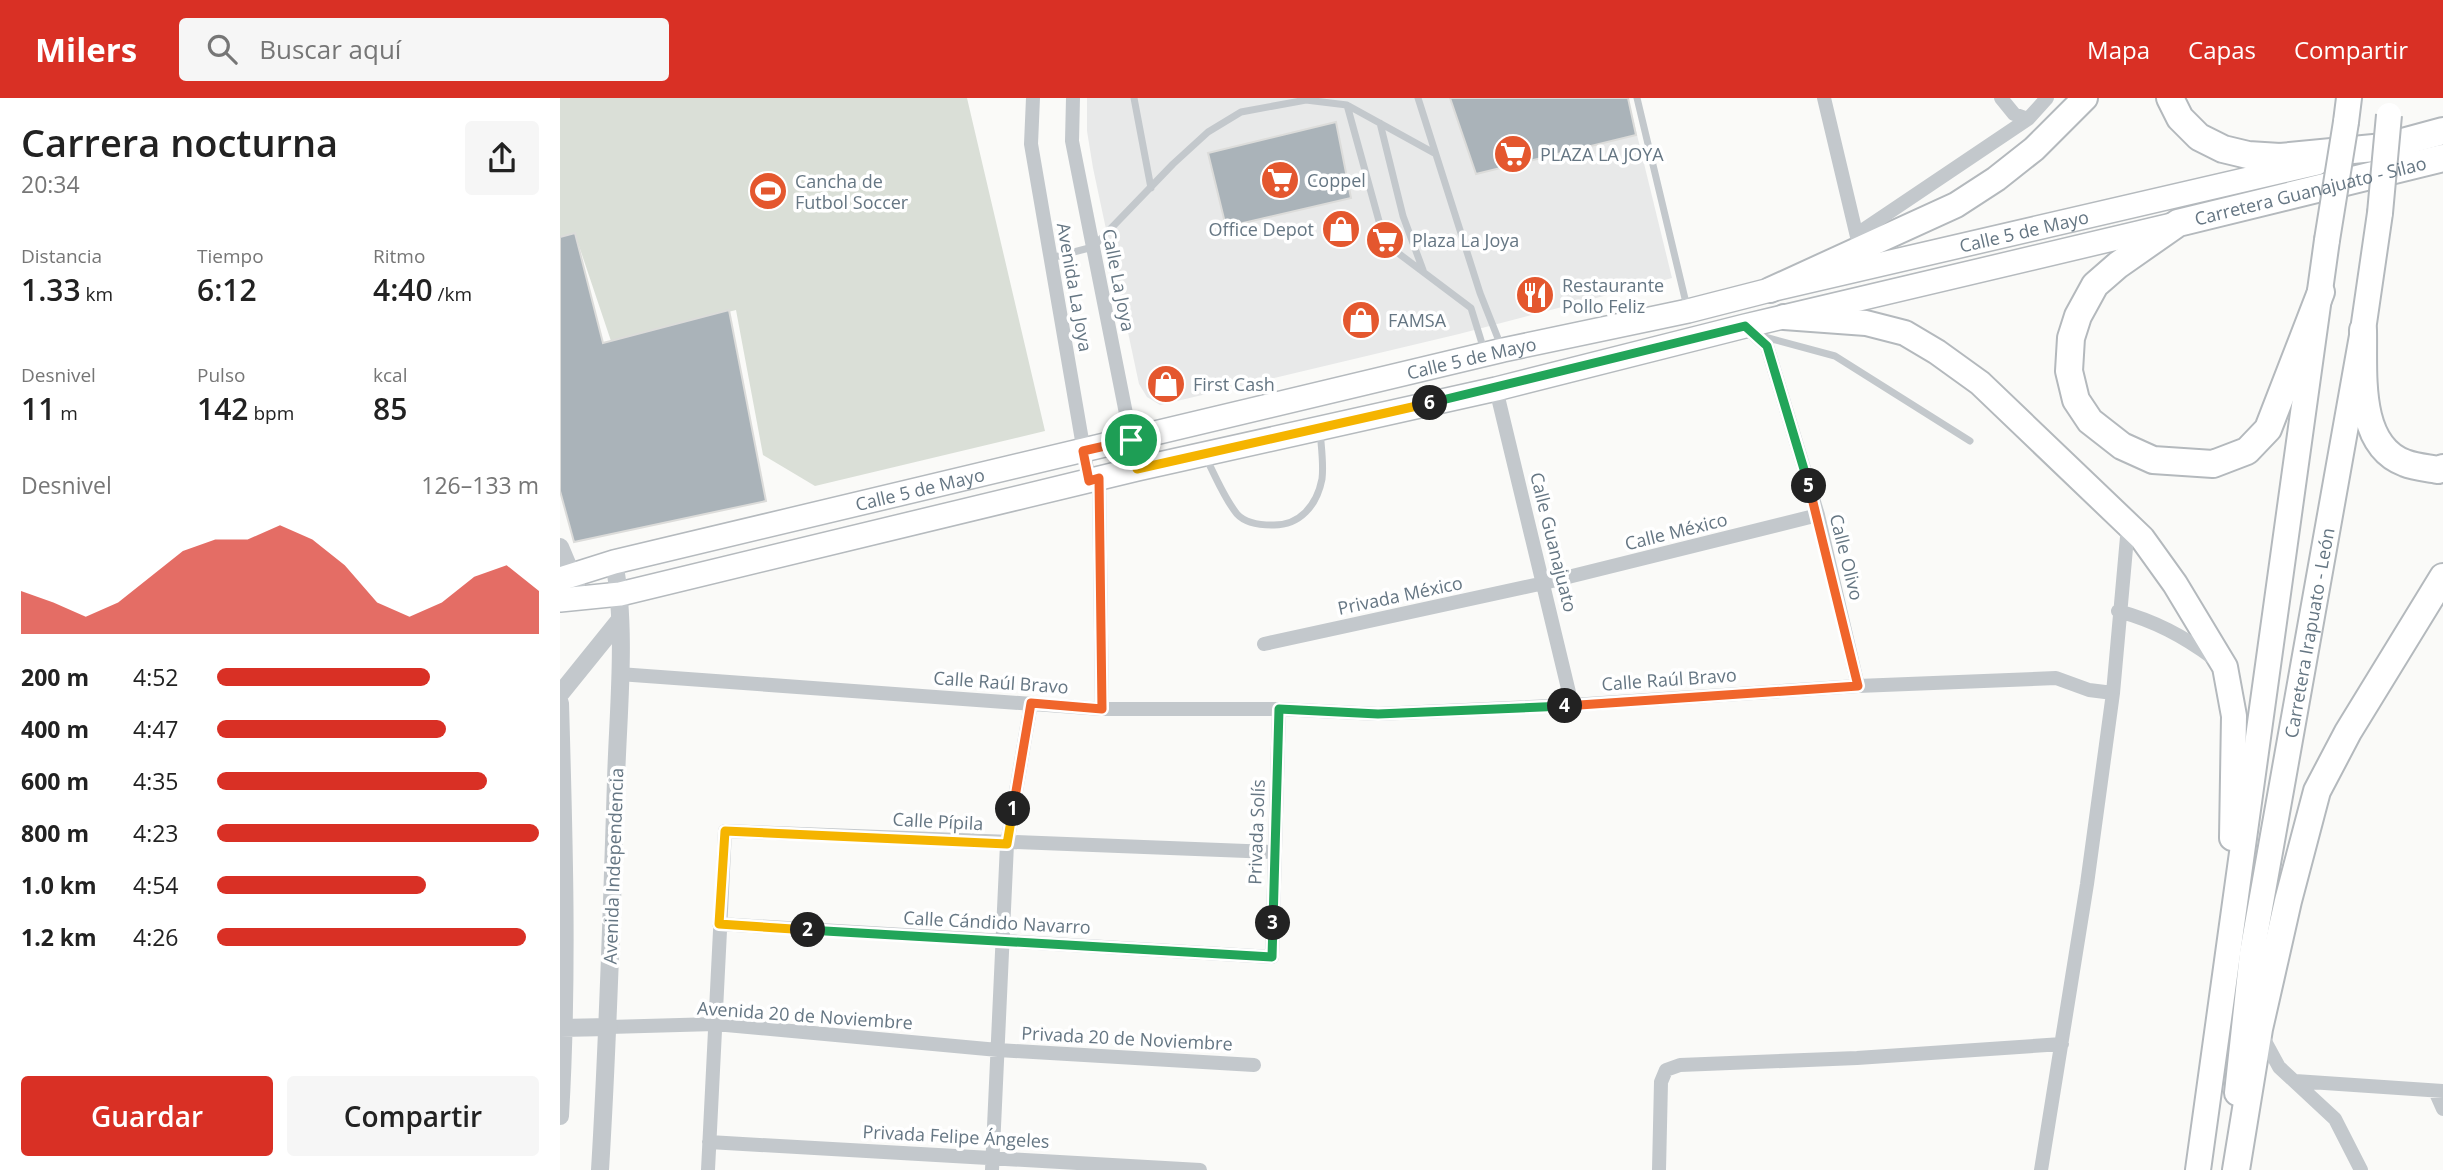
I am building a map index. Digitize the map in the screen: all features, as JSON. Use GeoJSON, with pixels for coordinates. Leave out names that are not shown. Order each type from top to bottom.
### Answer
{"type":"FeatureCollection","features":[{"type":"Feature","properties":{"kind":"highway"},"geometry":{"type":"LineString","coordinates":[[1770,290],[1858,242],[1956,205],[1996,179],[2034,149],[2085,98]]}},
{"type":"Feature","properties":{"kind":"highway","name":"Carretera Guanajuato - Silao"},"geometry":{"type":"LineString","coordinates":[[2170,98],[2180,118],[2199,137],[2223,149],[2248,155],[2280,157],[2384,147],[2443,131]]}},
{"type":"Feature","properties":{"kind":"highway","name":"Carretera Irapuato - León"},"geometry":{"type":"LineString","coordinates":[[2229,1170],[2252,953],[2363,330],[2380,213],[2389,106]]}},
{"type":"Feature","properties":{"kind":"highway","name":"Carretera Irapuato - León"},"geometry":{"type":"LineString","coordinates":[[2197,1170],[2327,240],[2348,110]]}},
{"type":"Feature","properties":{"kind":"highway","name":"Carretera Guanajuato - Silao"},"geometry":{"type":"LineString","coordinates":[[2178,223],[2443,158]]}},
{"type":"Feature","properties":{"kind":"highway"},"geometry":{"type":"LineString","coordinates":[[2178,223],[2118,265],[2095,285],[2078,316],[2071,338],[2069,371],[2076,400],[2090,421],[2122,446],[2153,460],[2184,463],[2213,464],[2247,451],[2268,429],[2321,292]]}},
{"type":"Feature","properties":{"kind":"highway"},"geometry":{"type":"LineString","coordinates":[[1784,317],[1866,323],[1905,333],[1937,352],[1980,383],[2142,538],[2175,584],[2225,667],[2234,716],[2232,934]]}},
{"type":"Feature","properties":{"kind":"highway"},"geometry":{"type":"LineString","coordinates":[[2363,330],[2367,418],[2374,435],[2404,463],[2438,470],[2443,468]]}},
{"type":"Feature","properties":{"kind":"highway"},"geometry":{"type":"LineString","coordinates":[[2236,1170],[2259,1030],[2288,901],[2317,791],[2348,732],[2443,577]]}},
{"type":"Feature","properties":{"kind":"main road","name":"Calle 5 de Mayo"},"geometry":{"type":"LineString","coordinates":[[566,577],[614,562],[1494,352],[1688,311],[2384,147]]}},
{"type":"Feature","properties":{"kind":"main road","name":"Calle 5 de Mayo"},"geometry":{"type":"LineString","coordinates":[[570,599],[620,594],[1137,469],[1751,331],[1784,317],[2178,223]]}},
{"type":"Feature","properties":{"kind":"street","name":"Avenida La Joya"},"geometry":{"type":"LineString","coordinates":[[1033,98],[1031,144],[1083,451],[1094,480]]}},
{"type":"Feature","properties":{"kind":"street","name":"Calle La Joya"},"geometry":{"type":"LineString","coordinates":[[1073,98],[1073,141],[1137,469]]}},
{"type":"Feature","properties":{"kind":"street"},"geometry":{"type":"LineString","coordinates":[[1824,98],[1858,242],[2028,119],[2047,98]]}},
{"type":"Feature","properties":{"kind":"street"},"geometry":{"type":"LineString","coordinates":[[2001,98],[2014,114],[2028,119]]}},
{"type":"Feature","properties":{"kind":"street","name":"Calle Olivo"},"geometry":{"type":"LineString","coordinates":[[1751,331],[1767,346],[1818,516],[1858,686]]}},
{"type":"Feature","properties":{"kind":"street","name":"Calle Guanajuato"},"geometry":{"type":"LineString","coordinates":[[1496,389],[1572,705]]}},
{"type":"Feature","properties":{"kind":"street"},"geometry":{"type":"LineString","coordinates":[[1094,480],[1102,709]]}},
{"type":"Feature","properties":{"kind":"street","name":"Calle México"},"geometry":{"type":"LineString","coordinates":[[1544,583],[1818,516]]}},
{"type":"Feature","properties":{"kind":"street"},"geometry":{"type":"LineString","coordinates":[[2041,1170],[2087,884],[2113,693],[2128,526]]}},
{"type":"Feature","properties":{"kind":"street"},"geometry":{"type":"LineString","coordinates":[[560,547],[570,599]]}},
{"type":"Feature","properties":{"kind":"street","name":"Avenida Independencia"},"geometry":{"type":"LineString","coordinates":[[600,1170],[609,1027],[619,674],[620,594],[614,562]]}},
{"type":"Feature","properties":{"kind":"street","name":"Privada México"},"geometry":{"type":"LineString","coordinates":[[1264,644],[1544,583]]}},
{"type":"Feature","properties":{"kind":"street"},"geometry":{"type":"LineString","coordinates":[[2119,611],[2146,618],[2182,636],[2225,667]]}},
{"type":"Feature","properties":{"kind":"street"},"geometry":{"type":"LineString","coordinates":[[560,694],[619,621]]}},
{"type":"Feature","properties":{"kind":"street","name":"Calle Raúl Bravo"},"geometry":{"type":"LineString","coordinates":[[619,674],[1102,709],[1279,709],[1378,714],[1572,705],[1858,686],[2056,678],[2089,690],[2113,693]]}},
{"type":"Feature","properties":{"kind":"street"},"geometry":{"type":"LineString","coordinates":[[560,703],[560,1116]]}},
{"type":"Feature","properties":{"kind":"street"},"geometry":{"type":"LineString","coordinates":[[992,1164],[1007,844],[1031,703]]}},
{"type":"Feature","properties":{"kind":"street","name":"Privada Solís"},"geometry":{"type":"LineString","coordinates":[[1272,957],[1279,709]]}},
{"type":"Feature","properties":{"kind":"street","name":"Calle Pípila"},"geometry":{"type":"LineString","coordinates":[[719,924],[725,831],[1007,844],[1275,852]]}},
{"type":"Feature","properties":{"kind":"street"},"geometry":{"type":"LineString","coordinates":[[708,1170],[719,924]]}},
{"type":"Feature","properties":{"kind":"street","name":"Calle Cándido Navarro"},"geometry":{"type":"LineString","coordinates":[[719,924],[1272,957]]}},
{"type":"Feature","properties":{"kind":"street","name":"Avenida 20 de Noviembre"},"geometry":{"type":"LineString","coordinates":[[609,1027],[715,1024],[998,1050]]}},
{"type":"Feature","properties":{"kind":"street"},"geometry":{"type":"LineString","coordinates":[[562,1027],[609,1027]]}},
{"type":"Feature","properties":{"kind":"street"},"geometry":{"type":"LineString","coordinates":[[2259,1030],[2278,1067],[2336,1119],[2361,1170]]}},
{"type":"Feature","properties":{"kind":"street"},"geometry":{"type":"LineString","coordinates":[[1659,1170],[1661,1082],[1666,1070],[1679,1065],[1857,1058],[2062,1044]]}},
{"type":"Feature","properties":{"kind":"street","name":"Privada 20 de Noviembre"},"geometry":{"type":"LineString","coordinates":[[998,1050],[1254,1065]]}},
{"type":"Feature","properties":{"kind":"street"},"geometry":{"type":"LineString","coordinates":[[2295,1081],[2439,1091],[2443,1109]]}},
{"type":"Feature","properties":{"kind":"street","name":"Privada Felipe Ángeles"},"geometry":{"type":"LineString","coordinates":[[709,1142],[992,1164],[1200,1170]]}},
{"type":"Feature","properties":{"kind":"lane"},"geometry":{"type":"LineString","coordinates":[[1134,98],[1151,188]]}},
{"type":"Feature","properties":{"kind":"lane"},"geometry":{"type":"LineString","coordinates":[[1418,98],[1480,293],[1494,352]]}},
{"type":"Feature","properties":{"kind":"lane"},"geometry":{"type":"LineString","coordinates":[[1637,98],[1688,311]]}},
{"type":"Feature","properties":{"kind":"lane"},"geometry":{"type":"LineString","coordinates":[[1051,258],[1093,247],[1208,132],[1241,112],[1306,100],[1348,105],[1434,153]]}},
{"type":"Feature","properties":{"kind":"lane"},"geometry":{"type":"LineString","coordinates":[[1348,105],[1382,232],[1394,250],[1471,308],[1494,352]]}},
{"type":"Feature","properties":{"kind":"lane"},"geometry":{"type":"LineString","coordinates":[[1380,123],[1403,216],[1423,271]]}},
{"type":"Feature","properties":{"kind":"lane"},"geometry":{"type":"LineString","coordinates":[[1751,331],[1835,356],[1970,441]]}},
{"type":"Feature","properties":{"kind":"lane"},"geometry":{"type":"LineString","coordinates":[[1205,454],[1224,495],[1239,517],[1259,524],[1277,526],[1295,522],[1312,507],[1322,478],[1320,428]]}},
{"type":"Feature","properties":{"kind":"shaded area"},"geometry":{"type":"Polygon","coordinates":[[[560,98],[967,98],[1045,431],[815,486],[763,455],[736,310],[611,341],[575,234],[560,237],[560,98]]]}},
{"type":"Feature","properties":{"kind":"shaded area","name":"Plaza La Joya"},"geometry":{"type":"Polygon","coordinates":[[[1087,98],[1628,98],[1672,278],[1459,334],[1160,405],[1147,397],[1139,384],[1093,168],[1087,131],[1087,98]]]}},
{"type":"Feature","properties":{"kind":"building","name":"PLAZA LA JOYA"},"geometry":{"type":"Polygon","coordinates":[[[1450,98],[1628,98],[1636,135],[1476,174],[1450,98]]]}},
{"type":"Feature","properties":{"kind":"building","name":"Coppel"},"geometry":{"type":"Polygon","coordinates":[[[1336,122],[1351,198],[1226,227],[1208,153],[1336,122]]]}},
{"type":"Feature","properties":{"kind":"building"},"geometry":{"type":"Polygon","coordinates":[[[575,233],[603,343],[729,310],[766,501],[574,542],[560,491],[560,237],[575,233]]]}},
{"type":"Feature","properties":{"kind":"place","name":"PLAZA LA JOYA"},"geometry":{"type":"Point","coordinates":[1513,154]}},
{"type":"Feature","properties":{"kind":"place","name":"Coppel"},"geometry":{"type":"Point","coordinates":[1280,180]}},
{"type":"Feature","properties":{"kind":"place","name":"Cancha de Futbol Soccer"},"geometry":{"type":"Point","coordinates":[768,191]}},
{"type":"Feature","properties":{"kind":"place","name":"Office Depot"},"geometry":{"type":"Point","coordinates":[1341,229]}},
{"type":"Feature","properties":{"kind":"place","name":"Plaza La Joya"},"geometry":{"type":"Point","coordinates":[1385,240]}},
{"type":"Feature","properties":{"kind":"place","name":"Restaurante Pollo Feliz"},"geometry":{"type":"Point","coordinates":[1535,295]}},
{"type":"Feature","properties":{"kind":"place","name":"FAMSA"},"geometry":{"type":"Point","coordinates":[1361,320]}},
{"type":"Feature","properties":{"kind":"place","name":"First Cash"},"geometry":{"type":"Point","coordinates":[1166,384]}},
{"type":"Feature","properties":{"kind":"route"},"geometry":{"type":"LineString","coordinates":[[1745,326],[1767,346],[1818,516],[1858,686],[1572,705],[1378,714],[1279,709],[1272,957],[719,924],[725,831],[1007,844],[1031,703],[1102,709],[1099,478],[1089,481],[1083,451],[1131,440],[1137,469],[1496,389],[1745,326]]}}]}
